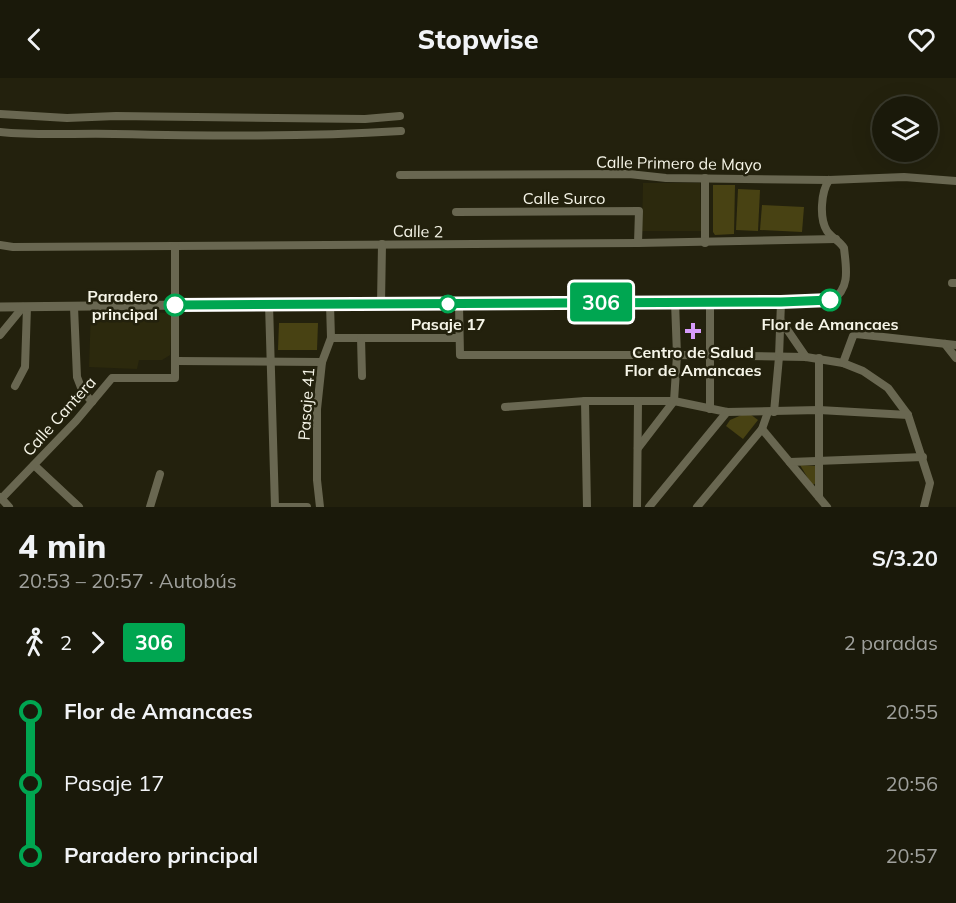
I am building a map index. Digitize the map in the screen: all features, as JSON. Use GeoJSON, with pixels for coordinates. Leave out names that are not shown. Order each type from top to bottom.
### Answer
{"type":"FeatureCollection","features":[{"type":"Feature","properties":{"kind":"street"},"geometry":{"type":"LineString","coordinates":[[0,114],[67,118],[116,116],[365,119],[400,116]]}},
{"type":"Feature","properties":{"kind":"street"},"geometry":{"type":"LineString","coordinates":[[0,132],[28,135],[83,133],[211,136],[401,131]]}},
{"type":"Feature","properties":{"kind":"street","name":"Calle Primero de Mayo"},"geometry":{"type":"LineString","coordinates":[[400,175],[628,174],[666,178],[830,180],[904,177],[956,181]]}},
{"type":"Feature","properties":{"kind":"street"},"geometry":{"type":"LineString","coordinates":[[705,178],[705,243]]}},
{"type":"Feature","properties":{"kind":"street"},"geometry":{"type":"LineString","coordinates":[[0,307],[832,300],[840,295],[846,279],[844,248],[829,234],[823,219],[823,196],[825,186],[830,180]]}},
{"type":"Feature","properties":{"kind":"street","name":"Calle Surco"},"geometry":{"type":"LineString","coordinates":[[456,212],[639,211],[638,243]]}},
{"type":"Feature","properties":{"kind":"street","name":"Calle 2"},"geometry":{"type":"LineString","coordinates":[[0,245],[13,247],[705,243],[836,239]]}},
{"type":"Feature","properties":{"kind":"street"},"geometry":{"type":"LineString","coordinates":[[381,304],[382,244]]}},
{"type":"Feature","properties":{"kind":"street"},"geometry":{"type":"LineString","coordinates":[[176,246],[176,360],[322,362]]}},
{"type":"Feature","properties":{"kind":"street"},"geometry":{"type":"LineString","coordinates":[[638,448],[674,401],[675,302]]}},
{"type":"Feature","properties":{"kind":"street"},"geometry":{"type":"LineString","coordinates":[[710,302],[710,409]]}},
{"type":"Feature","properties":{"kind":"street"},"geometry":{"type":"LineString","coordinates":[[697,507],[762,429],[771,412],[779,357],[781,302]]}},
{"type":"Feature","properties":{"kind":"street"},"geometry":{"type":"LineString","coordinates":[[459,303],[460,356],[806,357],[843,363],[863,371],[888,388],[908,415],[930,483],[924,507]]}},
{"type":"Feature","properties":{"kind":"street"},"geometry":{"type":"LineString","coordinates":[[269,304],[275,507]]}},
{"type":"Feature","properties":{"kind":"street","name":"Pasaje 41"},"geometry":{"type":"LineString","coordinates":[[320,507],[317,480],[317,410],[322,362],[331,338],[330,304]]}},
{"type":"Feature","properties":{"kind":"street"},"geometry":{"type":"LineString","coordinates":[[0,335],[25,307]]}},
{"type":"Feature","properties":{"kind":"street"},"geometry":{"type":"LineString","coordinates":[[15,386],[25,367],[25,307]]}},
{"type":"Feature","properties":{"kind":"street"},"geometry":{"type":"LineString","coordinates":[[74,307],[77,377],[82,390],[92,402]]}},
{"type":"Feature","properties":{"kind":"street"},"geometry":{"type":"LineString","coordinates":[[781,320],[806,357]]}},
{"type":"Feature","properties":{"kind":"street"},"geometry":{"type":"LineString","coordinates":[[843,363],[852,336],[855,334],[956,345]]}},
{"type":"Feature","properties":{"kind":"street"},"geometry":{"type":"LineString","coordinates":[[331,338],[459,338]]}},
{"type":"Feature","properties":{"kind":"street"},"geometry":{"type":"LineString","coordinates":[[361,338],[362,376]]}},
{"type":"Feature","properties":{"kind":"street"},"geometry":{"type":"LineString","coordinates":[[945,344],[956,358]]}},
{"type":"Feature","properties":{"kind":"street"},"geometry":{"type":"LineString","coordinates":[[819,358],[819,497]]}},
{"type":"Feature","properties":{"kind":"street","name":"Calle Cantera"},"geometry":{"type":"LineString","coordinates":[[0,498],[34,465],[112,378],[175,378],[176,360]]}},
{"type":"Feature","properties":{"kind":"street"},"geometry":{"type":"LineString","coordinates":[[505,407],[585,401],[674,401],[728,412],[819,410],[908,415]]}},
{"type":"Feature","properties":{"kind":"street"},"geometry":{"type":"LineString","coordinates":[[585,401],[587,507]]}},
{"type":"Feature","properties":{"kind":"street"},"geometry":{"type":"LineString","coordinates":[[637,507],[639,401]]}},
{"type":"Feature","properties":{"kind":"street"},"geometry":{"type":"LineString","coordinates":[[649,507],[728,412]]}},
{"type":"Feature","properties":{"kind":"street"},"geometry":{"type":"LineString","coordinates":[[762,429],[827,507]]}},
{"type":"Feature","properties":{"kind":"street"},"geometry":{"type":"LineString","coordinates":[[790,462],[923,457]]}},
{"type":"Feature","properties":{"kind":"street"},"geometry":{"type":"LineString","coordinates":[[34,465],[79,507]]}},
{"type":"Feature","properties":{"kind":"street"},"geometry":{"type":"LineString","coordinates":[[150,507],[160,474]]}},
{"type":"Feature","properties":{"kind":"street"},"geometry":{"type":"LineString","coordinates":[[0,498],[9,507]]}},
{"type":"Feature","properties":{"kind":"street"},"geometry":{"type":"LineString","coordinates":[[279,507],[307,507]]}},
{"type":"Feature","properties":{"kind":"shaded area"},"geometry":{"type":"Polygon","coordinates":[[[643,183],[700,183],[701,231],[642,231],[643,183]]]}},
{"type":"Feature","properties":{"kind":"shaded area"},"geometry":{"type":"Polygon","coordinates":[[[713,185],[735,185],[734,234],[715,235],[713,232],[713,185]]]}},
{"type":"Feature","properties":{"kind":"shaded area"},"geometry":{"type":"Polygon","coordinates":[[[738,189],[760,190],[758,231],[736,230],[738,189]]]}},
{"type":"Feature","properties":{"kind":"shaded area"},"geometry":{"type":"Polygon","coordinates":[[[762,205],[804,207],[802,232],[760,230],[762,205]]]}},
{"type":"Feature","properties":{"kind":"shaded area"},"geometry":{"type":"Polygon","coordinates":[[[91,310],[172,313],[170,355],[162,360],[139,360],[137,369],[89,367],[91,310]]]}},
{"type":"Feature","properties":{"kind":"shaded area"},"geometry":{"type":"Polygon","coordinates":[[[279,323],[318,323],[317,350],[278,350],[279,323]]]}},
{"type":"Feature","properties":{"kind":"shaded area"},"geometry":{"type":"Polygon","coordinates":[[[750,414],[758,420],[743,439],[726,426],[730,420],[750,414]]]}},
{"type":"Feature","properties":{"kind":"shaded area"},"geometry":{"type":"Polygon","coordinates":[[[800,465],[816,466],[817,483],[812,485],[800,465]]]}},
{"type":"Feature","properties":{"kind":"bus line","name":"306"},"geometry":{"type":"LineString","coordinates":[[175,305],[830,300]]}},
{"type":"Feature","properties":{"kind":"place","name":"Flor de Amancaes"},"geometry":{"type":"Point","coordinates":[830,300]}},
{"type":"Feature","properties":{"kind":"place","name":"Pasaje 17"},"geometry":{"type":"Point","coordinates":[448,304]}},
{"type":"Feature","properties":{"kind":"place","name":"Paradero principal"},"geometry":{"type":"Point","coordinates":[175,305]}},
{"type":"Feature","properties":{"kind":"place","name":"Centro de Salud Flor de Amancaes"},"geometry":{"type":"Point","coordinates":[693,331]}}]}
